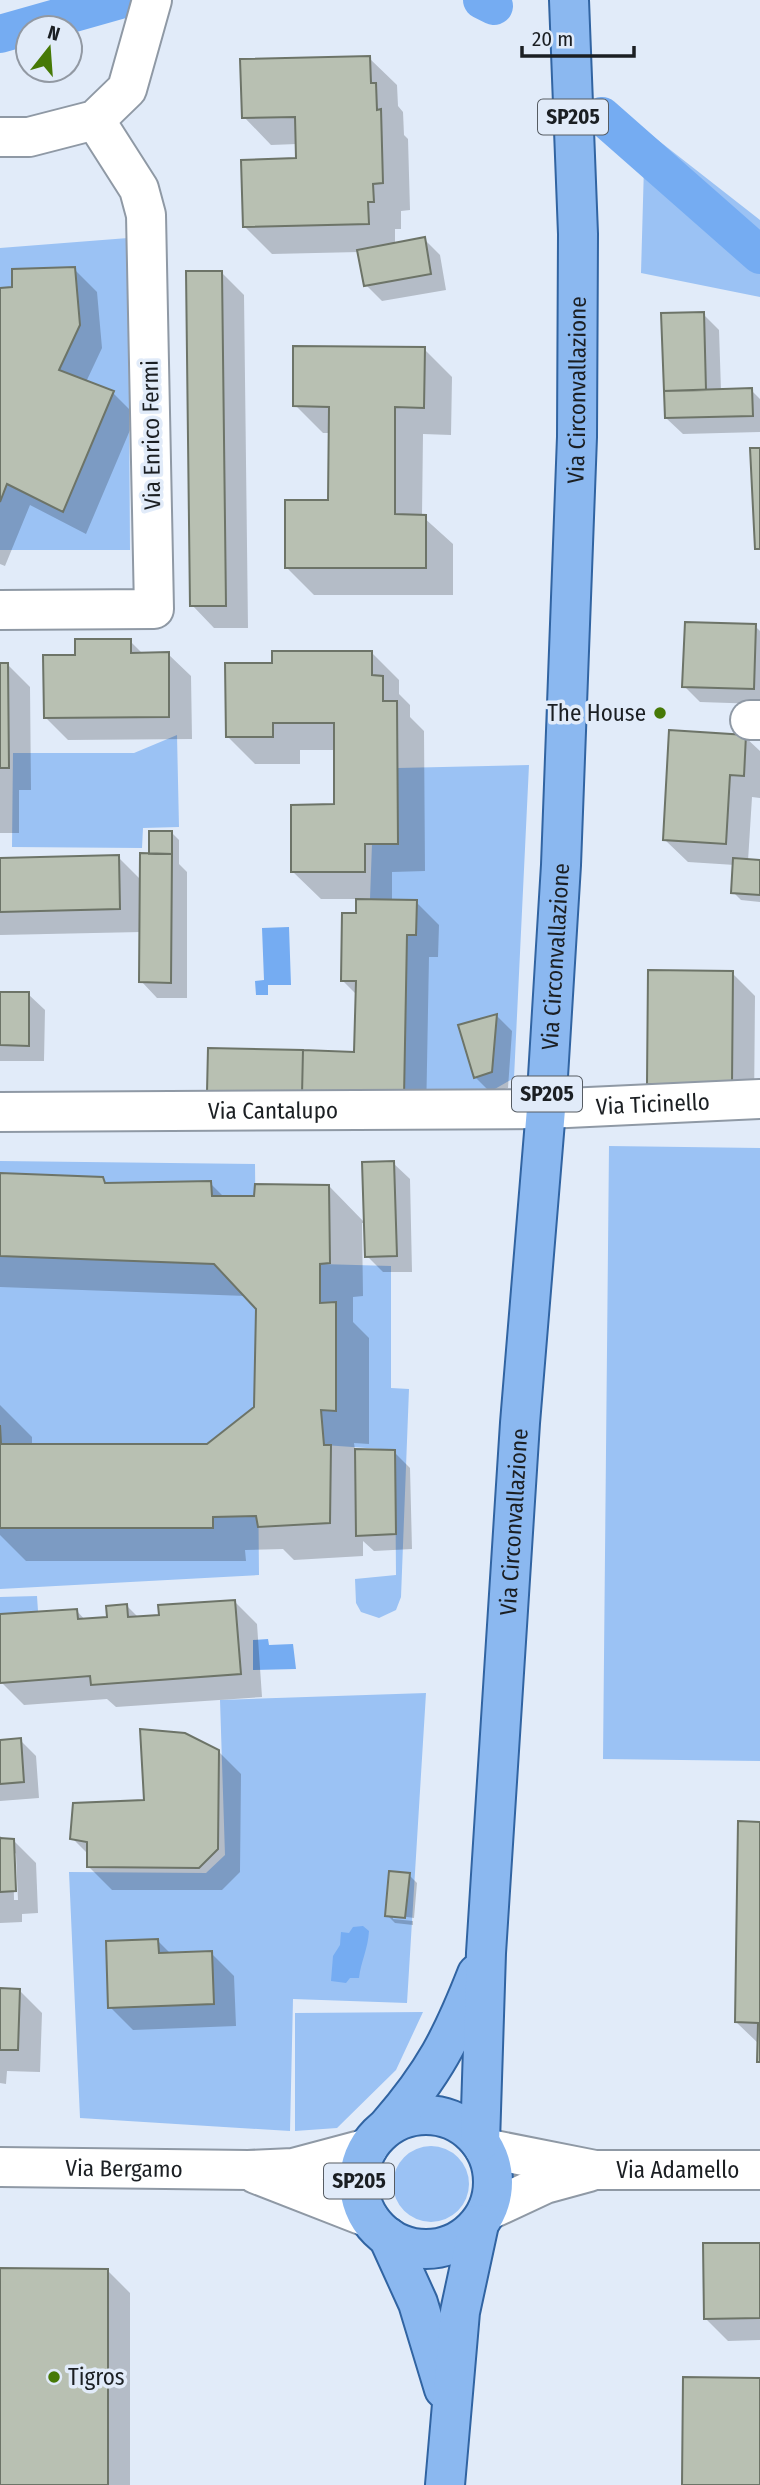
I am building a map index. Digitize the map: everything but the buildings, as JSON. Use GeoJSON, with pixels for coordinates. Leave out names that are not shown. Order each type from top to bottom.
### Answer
{"type":"FeatureCollection","features":[{"type":"Feature","properties":{"kind":"main road","name":"Via Circonvallazione"},"geometry":{"type":"LineString","coordinates":[[486,1953],[520,1423],[546,1109],[571,625],[577,437],[578,234],[569,0]]}},
{"type":"Feature","properties":{"kind":"main road","name":"SP205"},"geometry":{"type":"LineString","coordinates":[[450,2415],[422,2315],[359,2183],[361,2164],[378,2137],[424,2085],[452,2038],[486,1953]]}},
{"type":"Feature","properties":{"kind":"main road","name":"SP205"},"geometry":{"type":"LineString","coordinates":[[444,2485],[460,2312],[483,2218],[493,2190],[492,2168],[482,2145],[486,1953]]}},
{"type":"Feature","properties":{"kind":"main road"},"geometry":{"type":"LineString","coordinates":[[378,2137],[412,2116],[437,2116],[461,2125],[482,2145]]}},
{"type":"Feature","properties":{"kind":"main road"},"geometry":{"type":"LineString","coordinates":[[378,2227],[406,2246],[425,2249],[446,2246],[464,2238],[483,2218]]}},
{"type":"Feature","properties":{"kind":"street"},"geometry":{"type":"LineString","coordinates":[[0,137],[29,136],[95,120],[127,89],[152,3]]}},
{"type":"Feature","properties":{"kind":"street","name":"Via Enrico Fermi"},"geometry":{"type":"LineString","coordinates":[[0,610],[154,609],[146,215],[139,189],[95,120]]}},
{"type":"Feature","properties":{"kind":"street","name":"Via Ticinello"},"geometry":{"type":"LineString","coordinates":[[546,1109],[760,1098]]}},
{"type":"Feature","properties":{"kind":"street","name":"Via Cantalupo"},"geometry":{"type":"LineString","coordinates":[[0,1112],[546,1109]]}},
{"type":"Feature","properties":{"kind":"street","name":"Via Bergamo"},"geometry":{"type":"LineString","coordinates":[[0,2166],[248,2170],[293,2168],[378,2137]]}},
{"type":"Feature","properties":{"kind":"street"},"geometry":{"type":"LineString","coordinates":[[482,2145],[595,2170]]}},
{"type":"Feature","properties":{"kind":"street","name":"Via Bergamo"},"geometry":{"type":"LineString","coordinates":[[248,2170],[378,2227]]}},
{"type":"Feature","properties":{"kind":"street"},"geometry":{"type":"LineString","coordinates":[[483,2218],[545,2184],[595,2170]]}},
{"type":"Feature","properties":{"kind":"street","name":"Via Adamello"},"geometry":{"type":"LineString","coordinates":[[595,2170],[760,2170]]}},
{"type":"Feature","properties":{"kind":"shaded area"},"geometry":{"type":"Polygon","coordinates":[[[645,130],[760,220],[760,297],[641,273],[645,130]]]}},
{"type":"Feature","properties":{"kind":"shaded area"},"geometry":{"type":"Polygon","coordinates":[[[128,238],[130,550],[0,550],[0,248],[128,238]]]}},
{"type":"Feature","properties":{"kind":"shaded area"},"geometry":{"type":"Polygon","coordinates":[[[177,735],[179,827],[143,828],[142,848],[12,847],[13,753],[134,753],[177,735]]]}},
{"type":"Feature","properties":{"kind":"shaded area"},"geometry":{"type":"Polygon","coordinates":[[[529,765],[514,1078],[488,1093],[404,1097],[407,935],[416,935],[417,901],[370,899],[372,844],[398,844],[398,768],[529,765]]]}},
{"type":"Feature","properties":{"kind":"shaded area"},"geometry":{"type":"Polygon","coordinates":[[[289,927],[291,985],[268,985],[268,995],[256,995],[255,981],[264,980],[262,928],[289,927]]]}},
{"type":"Feature","properties":{"kind":"shaded area"},"geometry":{"type":"Polygon","coordinates":[[[609,1146],[760,1148],[760,1761],[603,1759],[609,1146]]]}},
{"type":"Feature","properties":{"kind":"shaded area"},"geometry":{"type":"Polygon","coordinates":[[[0,1161],[255,1164],[259,1575],[0,1589],[0,1161]]]}},
{"type":"Feature","properties":{"kind":"shaded area"},"geometry":{"type":"Polygon","coordinates":[[[320,1264],[391,1266],[391,1388],[409,1389],[401,1597],[396,1610],[379,1618],[361,1612],[356,1603],[355,1579],[396,1575],[395,1450],[324,1445],[321,1410],[336,1410],[336,1303],[320,1303],[320,1264]]]}},
{"type":"Feature","properties":{"kind":"shaded area"},"geometry":{"type":"Polygon","coordinates":[[[37,1596],[38,1611],[0,1614],[0,1597],[37,1596]]]}},
{"type":"Feature","properties":{"kind":"shaded area"},"geometry":{"type":"Polygon","coordinates":[[[268,1639],[269,1645],[293,1644],[296,1669],[253,1670],[253,1640],[268,1639]]]}},
{"type":"Feature","properties":{"kind":"shaded area"},"geometry":{"type":"Polygon","coordinates":[[[426,1693],[407,2003],[293,1999],[290,2131],[80,2118],[69,1872],[206,1873],[225,1855],[220,1700],[426,1693]]]}},
{"type":"Feature","properties":{"kind":"shaded area"},"geometry":{"type":"Polygon","coordinates":[[[363,1926],[369,1931],[359,1978],[350,1978],[346,1983],[331,1981],[333,1956],[340,1945],[341,1932],[349,1933],[353,1927],[363,1926]]]}},
{"type":"Feature","properties":{"kind":"shaded area"},"geometry":{"type":"Polygon","coordinates":[[[423,2012],[396,2070],[337,2128],[295,2131],[295,2013],[423,2012]]]}},
{"type":"Feature","properties":{"kind":"shaded area"},"geometry":{"type":"Polygon","coordinates":[[[431,2146],[445,2149],[458,2157],[466,2170],[469,2184],[466,2198],[458,2211],[445,2219],[431,2222],[417,2219],[404,2211],[396,2198],[393,2184],[396,2170],[404,2157],[417,2149],[431,2146]]]}},
{"type":"Feature","properties":{"kind":"waterway"},"geometry":{"type":"LineString","coordinates":[[0,34],[120,0]]}},
{"type":"Feature","properties":{"kind":"waterway"},"geometry":{"type":"LineString","coordinates":[[482,0],[494,6]]}},
{"type":"Feature","properties":{"kind":"waterway"},"geometry":{"type":"LineString","coordinates":[[602,116],[760,255]]}},
{"type":"Feature","properties":{"kind":"place","name":"The House"},"geometry":{"type":"Point","coordinates":[660,713]}},
{"type":"Feature","properties":{"kind":"place","name":"Tigros"},"geometry":{"type":"Point","coordinates":[54,2377]}}]}
